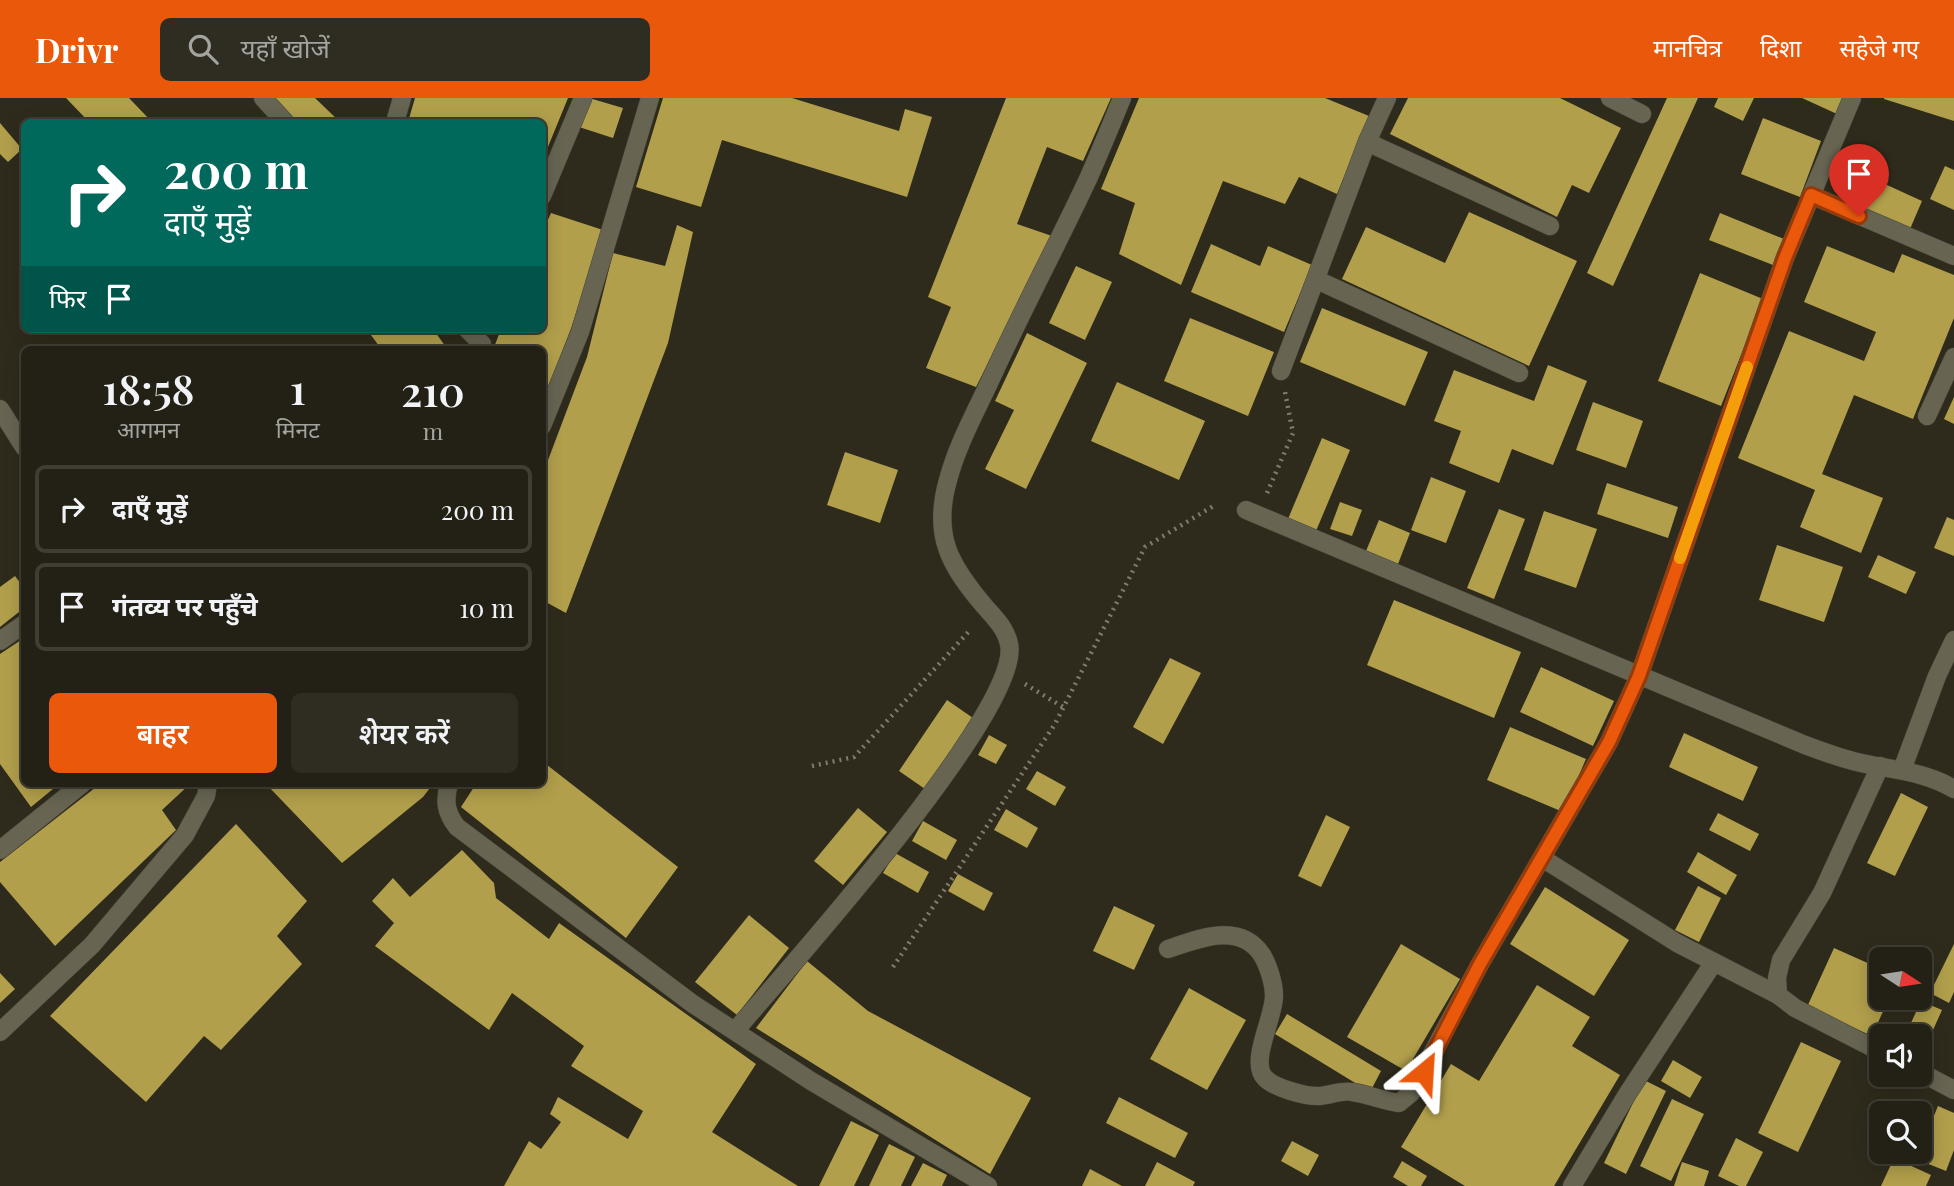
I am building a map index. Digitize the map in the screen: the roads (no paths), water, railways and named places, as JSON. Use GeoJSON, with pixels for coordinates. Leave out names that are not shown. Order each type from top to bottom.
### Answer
{"type":"FeatureCollection","features":[{"type":"Feature","properties":{"kind":"street"},"geometry":{"type":"LineString","coordinates":[[263,98],[282,119]]}},
{"type":"Feature","properties":{"kind":"street"},"geometry":{"type":"LineString","coordinates":[[396,119],[402,98]]}},
{"type":"Feature","properties":{"kind":"street"},"geometry":{"type":"LineString","coordinates":[[546,186],[583,98]]}},
{"type":"Feature","properties":{"kind":"street"},"geometry":{"type":"LineString","coordinates":[[546,416],[580,332],[650,98]]}},
{"type":"Feature","properties":{"kind":"street"},"geometry":{"type":"LineString","coordinates":[[735,1031],[915,817],[966,747],[1004,671],[1010,645],[1003,628],[965,583],[948,555],[941,530],[942,507],[958,451],[1088,178],[1122,98]]}},
{"type":"Feature","properties":{"kind":"street"},"geometry":{"type":"LineString","coordinates":[[1281,371],[1367,142],[1387,98]]}},
{"type":"Feature","properties":{"kind":"street"},"geometry":{"type":"LineString","coordinates":[[1610,98],[1642,114]]}},
{"type":"Feature","properties":{"kind":"street"},"geometry":{"type":"LineString","coordinates":[[1168,949],[1211,935],[1226,934],[1242,939],[1258,950],[1265,960],[1274,995],[1270,1022],[1259,1059],[1262,1075],[1267,1081],[1302,1094],[1320,1096],[1352,1092],[1381,1101],[1399,1102],[1411,1093],[1480,964],[1609,742],[1639,676],[1785,258],[1853,98]]}},
{"type":"Feature","properties":{"kind":"street"},"geometry":{"type":"LineString","coordinates":[[1367,142],[1550,226]]}},
{"type":"Feature","properties":{"kind":"street"},"geometry":{"type":"LineString","coordinates":[[1811,195],[1954,256]]}},
{"type":"Feature","properties":{"kind":"street"},"geometry":{"type":"LineString","coordinates":[[1317,280],[1519,373]]}},
{"type":"Feature","properties":{"kind":"street"},"geometry":{"type":"LineString","coordinates":[[1927,416],[1954,357]]}},
{"type":"Feature","properties":{"kind":"street"},"geometry":{"type":"LineString","coordinates":[[0,409],[21,442]]}},
{"type":"Feature","properties":{"kind":"street"},"geometry":{"type":"LineString","coordinates":[[1245,510],[1805,745],[1853,761],[1941,781],[1954,789]]}},
{"type":"Feature","properties":{"kind":"street"},"geometry":{"type":"LineString","coordinates":[[0,641],[21,626]]}},
{"type":"Feature","properties":{"kind":"street"},"geometry":{"type":"LineString","coordinates":[[1902,770],[1937,676],[1954,640]]}},
{"type":"Feature","properties":{"kind":"street"},"geometry":{"type":"LineString","coordinates":[[1779,995],[1777,978],[1781,960],[1822,893],[1880,766]]}},
{"type":"Feature","properties":{"kind":"street"},"geometry":{"type":"LineString","coordinates":[[0,850],[78,787]]}},
{"type":"Feature","properties":{"kind":"street"},"geometry":{"type":"LineString","coordinates":[[0,1032],[92,945],[185,835],[206,796],[208,787]]}},
{"type":"Feature","properties":{"kind":"street"},"geometry":{"type":"LineString","coordinates":[[448,787],[445,796],[448,817],[457,827],[693,1004],[811,1081],[988,1186]]}},
{"type":"Feature","properties":{"kind":"street"},"geometry":{"type":"LineString","coordinates":[[1542,858],[1677,943],[1779,995],[1795,1008],[1869,1046]]}},
{"type":"Feature","properties":{"kind":"street"},"geometry":{"type":"LineString","coordinates":[[1572,1186],[1628,1093],[1714,962]]}},
{"type":"Feature","properties":{"kind":"street"},"geometry":{"type":"LineString","coordinates":[[1932,1078],[1954,1090]]}}]}
